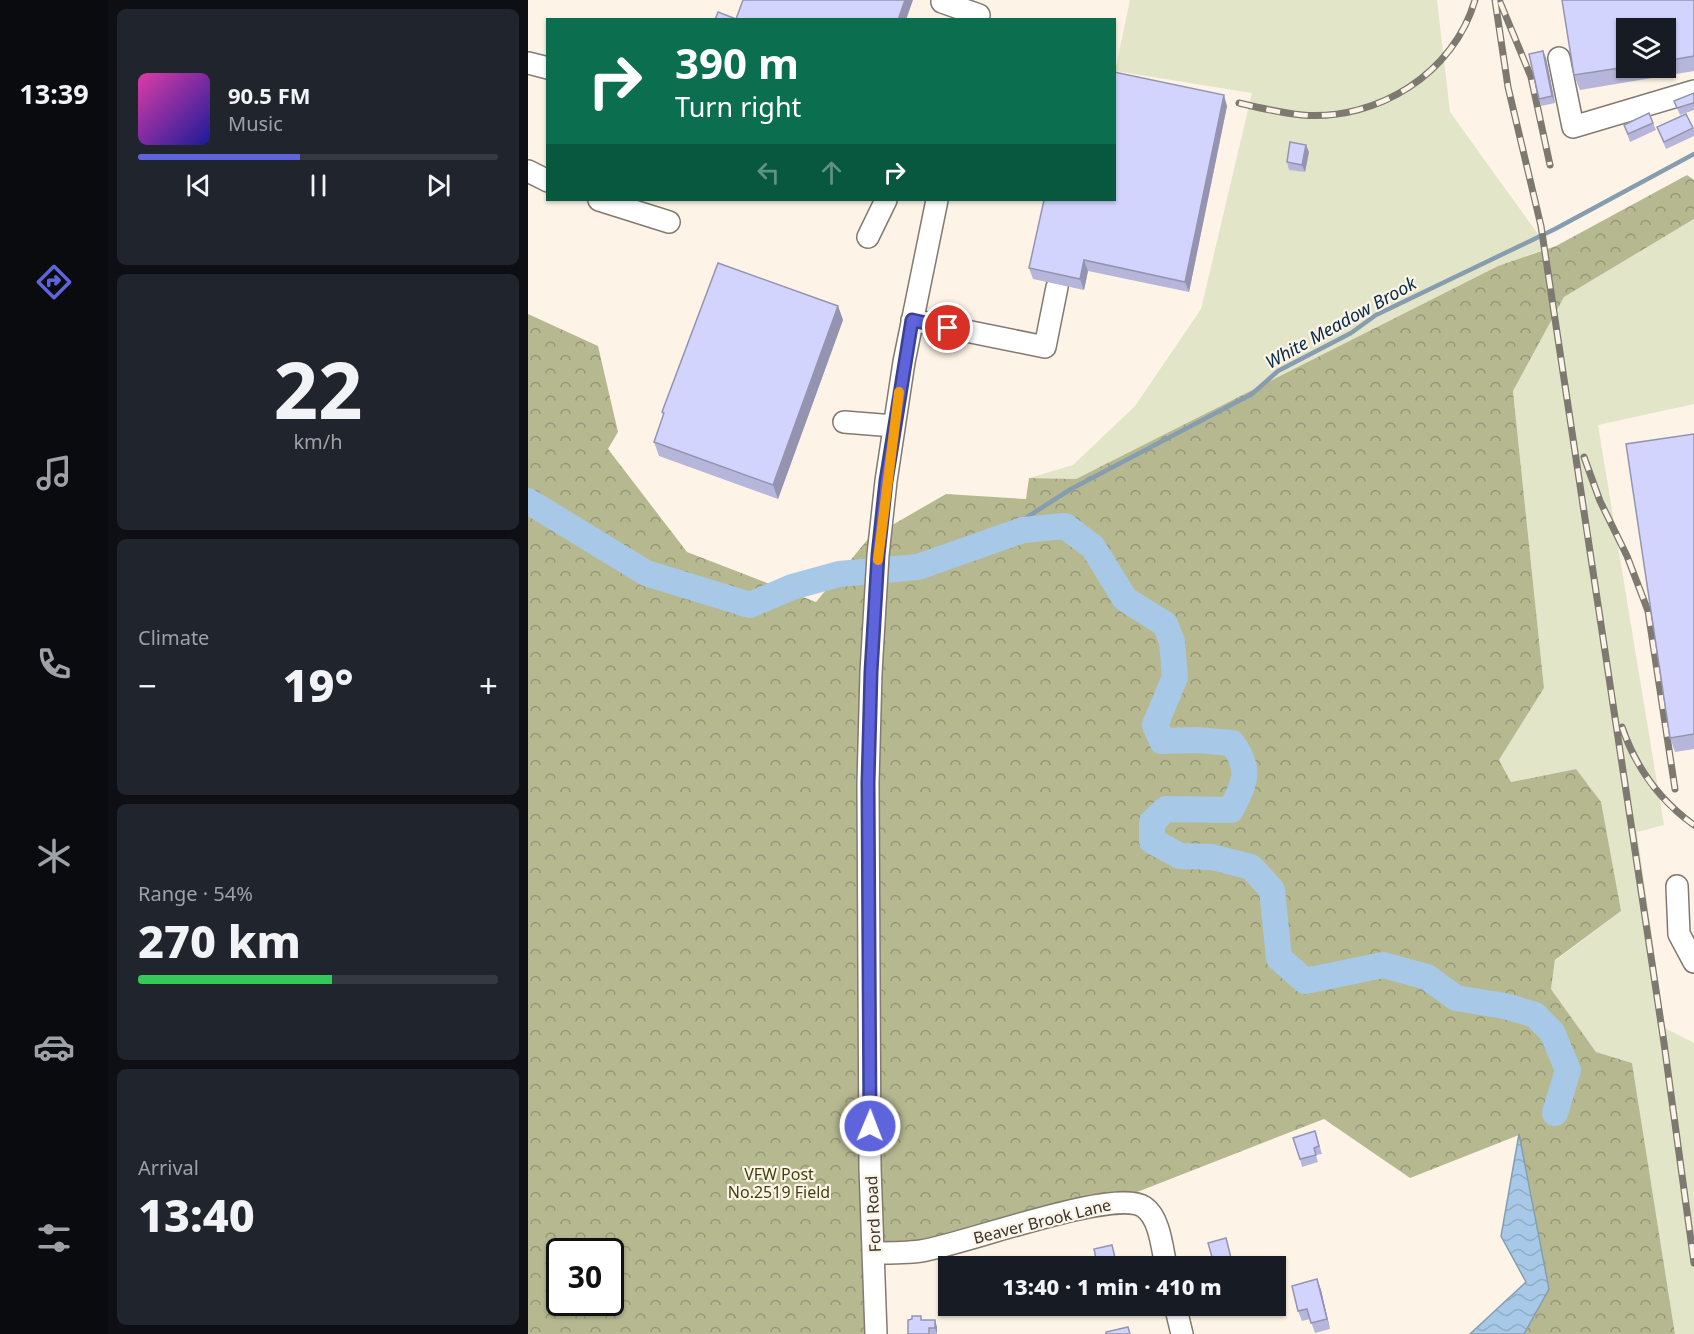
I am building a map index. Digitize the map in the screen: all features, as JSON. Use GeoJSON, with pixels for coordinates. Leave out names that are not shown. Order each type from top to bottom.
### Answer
{"type":"FeatureCollection","features":[{"type":"Feature","properties":{"kind":"street"},"geometry":{"type":"LineString","coordinates":[[940,7],[981,12]]}},
{"type":"Feature","properties":{"kind":"street"},"geometry":{"type":"LineString","coordinates":[[1559,58],[1573,127],[1694,91]]}},
{"type":"Feature","properties":{"kind":"street"},"geometry":{"type":"LineString","coordinates":[[528,63],[546,68]]}},
{"type":"Feature","properties":{"kind":"street"},"geometry":{"type":"LineString","coordinates":[[528,171],[546,180]]}},
{"type":"Feature","properties":{"kind":"street"},"geometry":{"type":"LineString","coordinates":[[602,201],[669,222]]}},
{"type":"Feature","properties":{"kind":"street","name":"Ford Road"},"geometry":{"type":"LineString","coordinates":[[876,1334],[870,1168],[868,783],[878,555],[894,426],[912,320],[937,201]]}},
{"type":"Feature","properties":{"kind":"street"},"geometry":{"type":"LineString","coordinates":[[868,237],[885,203]]}},
{"type":"Feature","properties":{"kind":"street"},"geometry":{"type":"LineString","coordinates":[[912,320],[1045,347],[1058,287]]}},
{"type":"Feature","properties":{"kind":"street"},"geometry":{"type":"LineString","coordinates":[[844,422],[894,426]]}},
{"type":"Feature","properties":{"kind":"street"},"geometry":{"type":"LineString","coordinates":[[1677,886],[1679,934],[1694,962]]}},
{"type":"Feature","properties":{"kind":"street","name":"Beaver Brook Lane"},"geometry":{"type":"LineString","coordinates":[[874,1253],[920,1251],[1071,1211],[1122,1201],[1143,1206],[1153,1215],[1163,1256]]}},
{"type":"Feature","properties":{"kind":"street"},"geometry":{"type":"LineString","coordinates":[[1178,1316],[1182,1334]]}},
{"type":"Feature","properties":{"kind":"green space"},"geometry":{"type":"Polygon","coordinates":[[[1130,0],[1437,0],[1450,112],[1548,248],[1498,266],[1076,479],[1029,478],[1073,465],[1135,406],[1201,309],[1252,93],[1116,71],[1130,0]]]}},
{"type":"Feature","properties":{"kind":"green space","name":"VFW Post No.2519 Field"},"geometry":{"type":"Polygon","coordinates":[[[1687,175],[1694,180],[1694,219],[1564,297],[1513,391],[1544,688],[1499,760],[1511,782],[1576,769],[1601,802],[1621,911],[1555,960],[1551,989],[1596,1052],[1632,1063],[1675,1334],[1524,1334],[1549,1289],[1519,1135],[1410,1178],[1324,1119],[1127,1196],[870,1257],[871,1334],[528,1334],[528,314],[598,346],[618,432],[608,449],[687,552],[816,602],[868,539],[946,494],[1026,499],[1029,478],[1076,479],[1498,266],[1556,246],[1687,175]]]}},
{"type":"Feature","properties":{"kind":"green space"},"geometry":{"type":"Polygon","coordinates":[[[1694,219],[1694,404],[1598,425],[1664,825],[1637,832],[1665,1028],[1694,1043],[1694,1334],[1675,1334],[1632,1063],[1596,1052],[1551,989],[1555,961],[1621,911],[1576,769],[1511,782],[1499,760],[1544,688],[1513,391],[1564,297],[1694,219]]]}},
{"type":"Feature","properties":{"kind":"water"},"geometry":{"type":"Polygon","coordinates":[[[1519,1134],[1549,1289],[1524,1334],[1470,1334],[1526,1282],[1501,1236],[1519,1134]]]}},
{"type":"Feature","properties":{"kind":"building"},"geometry":{"type":"Polygon","coordinates":[[[743,0],[905,0],[899,18],[736,18],[743,0]]]}},
{"type":"Feature","properties":{"kind":"building"},"geometry":{"type":"Polygon","coordinates":[[[1562,0],[1694,0],[1694,56],[1676,59],[1676,18],[1616,18],[1616,69],[1574,75],[1562,0]]]}},
{"type":"Feature","properties":{"kind":"building"},"geometry":{"type":"Polygon","coordinates":[[[718,12],[733,18],[716,18],[718,12]]]}},
{"type":"Feature","properties":{"kind":"building"},"geometry":{"type":"Polygon","coordinates":[[[1543,51],[1552,96],[1539,99],[1529,54],[1543,51]]]}},
{"type":"Feature","properties":{"kind":"building"},"geometry":{"type":"Polygon","coordinates":[[[1116,72],[1224,95],[1185,282],[1084,260],[1080,279],[1029,268],[1044,201],[1116,201],[1116,72]]]}},
{"type":"Feature","properties":{"kind":"building"},"geometry":{"type":"Polygon","coordinates":[[[1694,93],[1694,104],[1677,108],[1674,101],[1694,93]]]}},
{"type":"Feature","properties":{"kind":"building"},"geometry":{"type":"Polygon","coordinates":[[[1649,113],[1653,123],[1628,134],[1624,125],[1649,113]]]}},
{"type":"Feature","properties":{"kind":"building"},"geometry":{"type":"Polygon","coordinates":[[[1686,114],[1693,128],[1664,142],[1657,127],[1686,114]]]}},
{"type":"Feature","properties":{"kind":"building"},"geometry":{"type":"Polygon","coordinates":[[[1290,142],[1306,145],[1302,165],[1287,162],[1290,142]]]}},
{"type":"Feature","properties":{"kind":"building"},"geometry":{"type":"Polygon","coordinates":[[[718,263],[838,306],[773,485],[654,442],[664,413],[662,412],[718,263]]]}},
{"type":"Feature","properties":{"kind":"building"},"geometry":{"type":"Polygon","coordinates":[[[1694,434],[1694,734],[1670,738],[1626,444],[1694,434]]]}},
{"type":"Feature","properties":{"kind":"building"},"geometry":{"type":"Polygon","coordinates":[[[1315,1131],[1319,1146],[1314,1148],[1316,1155],[1300,1159],[1293,1138],[1315,1131]]]}},
{"type":"Feature","properties":{"kind":"building"},"geometry":{"type":"Polygon","coordinates":[[[1226,1238],[1230,1256],[1212,1256],[1208,1243],[1226,1238]]]}},
{"type":"Feature","properties":{"kind":"building"},"geometry":{"type":"Polygon","coordinates":[[[1112,1245],[1115,1256],[1095,1256],[1094,1249],[1112,1245]]]}},
{"type":"Feature","properties":{"kind":"building"},"geometry":{"type":"Polygon","coordinates":[[[1317,1279],[1327,1319],[1311,1323],[1307,1309],[1298,1311],[1292,1286],[1317,1279]]]}},
{"type":"Feature","properties":{"kind":"building"},"geometry":{"type":"Polygon","coordinates":[[[912,1316],[921,1316],[921,1320],[935,1320],[935,1328],[929,1328],[929,1334],[908,1334],[908,1320],[912,1319],[912,1316]]]}},
{"type":"Feature","properties":{"kind":"building"},"geometry":{"type":"Polygon","coordinates":[[[1128,1327],[1130,1334],[1106,1334],[1106,1332],[1128,1327]]]}},
{"type":"Feature","properties":{"kind":"waterway","name":"White Meadow Brook"},"geometry":{"type":"LineString","coordinates":[[979,548],[1071,489],[1252,394],[1278,371],[1351,333],[1376,315],[1555,229],[1694,154]]}},
{"type":"Feature","properties":{"kind":"waterway"},"geometry":{"type":"LineString","coordinates":[[528,501],[646,573],[750,605],[792,587],[839,574],[918,567],[1023,530],[1065,526],[1093,547],[1125,599],[1165,624],[1172,642],[1175,677],[1155,725],[1162,741],[1197,740],[1232,743],[1242,761],[1243,784],[1231,810],[1166,809],[1152,822],[1152,841],[1180,856],[1212,857],[1251,867],[1272,890],[1279,958],[1305,981],[1383,965],[1427,977],[1456,998],[1505,1006],[1535,1015],[1552,1032],[1568,1070],[1555,1113]]}},
{"type":"Feature","properties":{"kind":"railway"},"geometry":{"type":"LineString","coordinates":[[1239,103],[1294,114],[1330,115],[1358,110],[1385,100],[1409,87],[1431,70],[1450,50],[1465,26],[1475,0]]}},
{"type":"Feature","properties":{"kind":"railway"},"geometry":{"type":"LineString","coordinates":[[1495,0],[1508,87],[1541,226],[1664,1043],[1694,1263]]}},
{"type":"Feature","properties":{"kind":"railway"},"geometry":{"type":"LineString","coordinates":[[1500,2],[1531,77],[1550,165]]}},
{"type":"Feature","properties":{"kind":"railway"},"geometry":{"type":"LineString","coordinates":[[1584,457],[1600,501],[1627,556],[1648,611],[1675,789]]}},
{"type":"Feature","properties":{"kind":"railway"},"geometry":{"type":"LineString","coordinates":[[1622,727],[1634,756],[1650,782],[1670,805],[1694,825]]}},
{"type":"Feature","properties":{"kind":"slow traffic"},"geometry":{"type":"LineString","coordinates":[[878,560],[886,481],[899,392]]}},
{"type":"Feature","properties":{"kind":"route"},"geometry":{"type":"LineString","coordinates":[[870,1126],[868,783],[871,672],[878,555],[886,481],[912,320],[948,328]]}}]}
